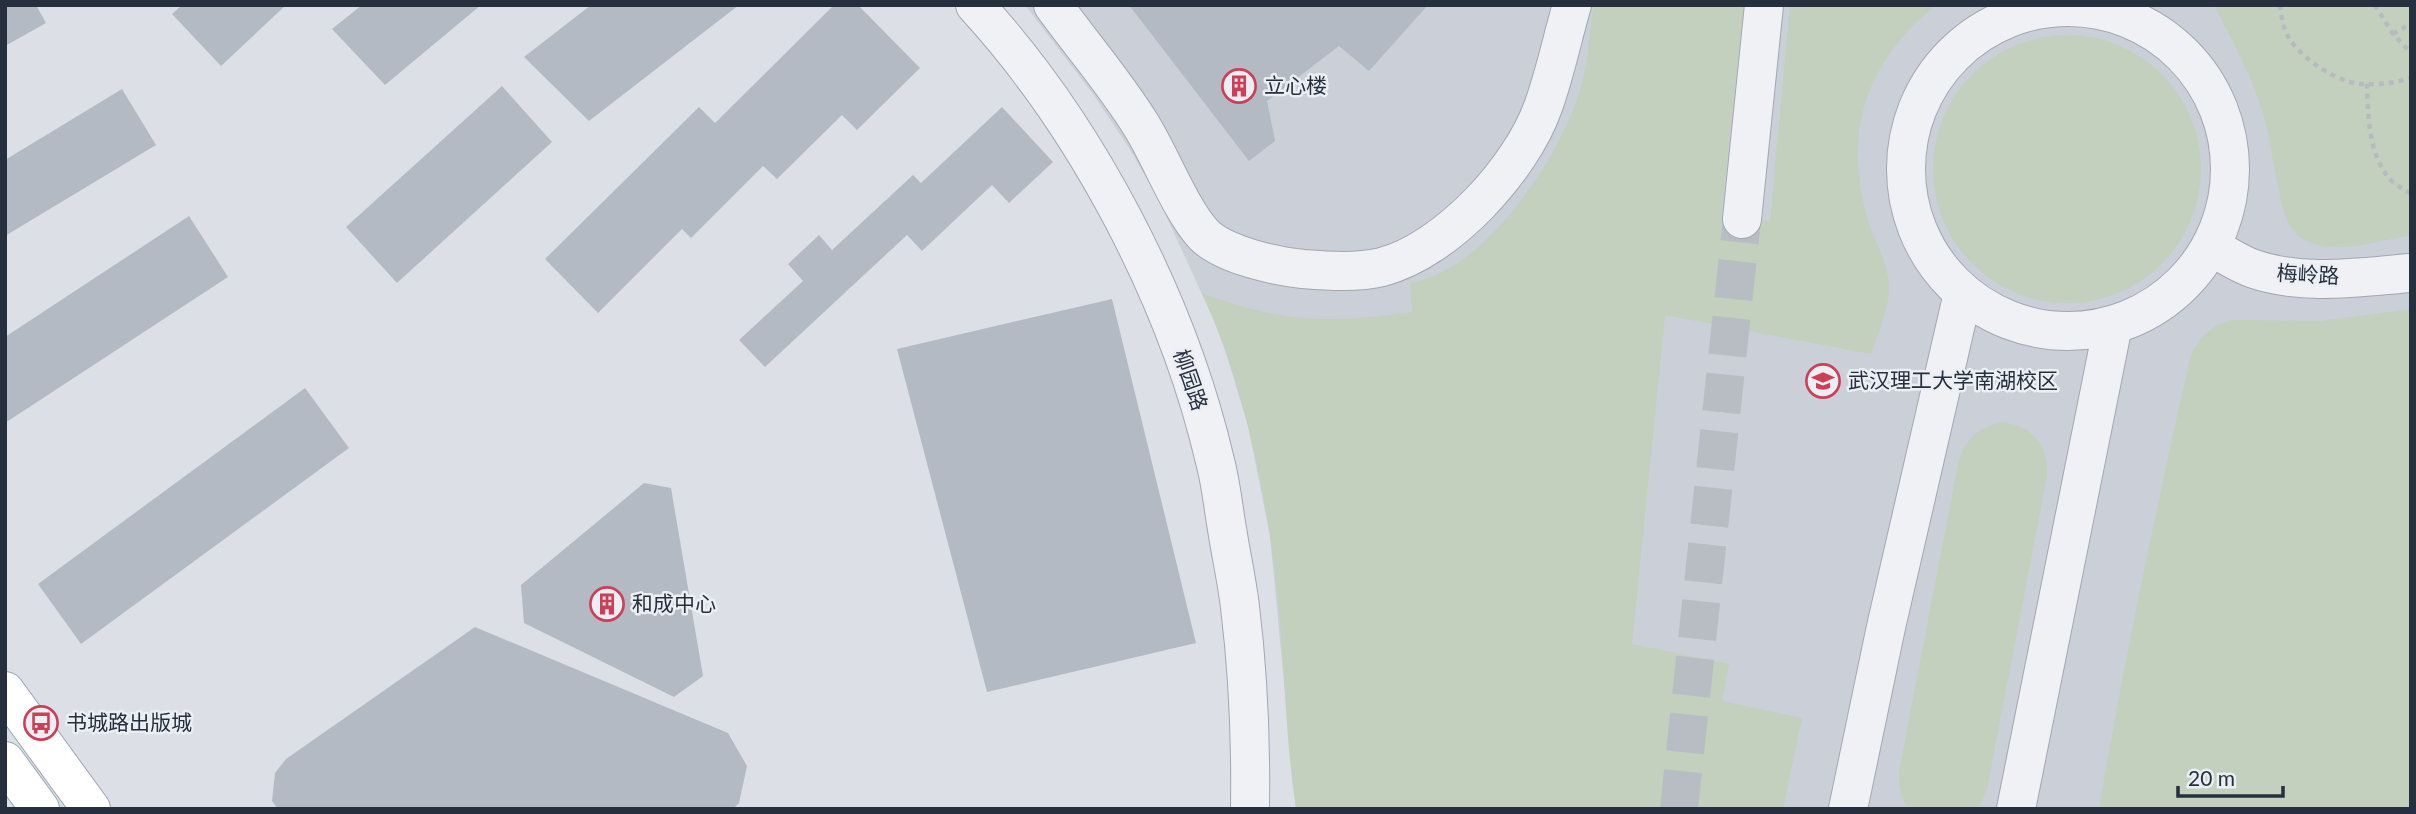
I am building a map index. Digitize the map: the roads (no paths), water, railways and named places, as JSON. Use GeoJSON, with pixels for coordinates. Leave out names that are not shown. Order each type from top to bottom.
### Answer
{"type":"FeatureCollection","features":[{"type":"Feature","properties":{"kind":"main road"},"geometry":{"type":"LineString","coordinates":[[5,691],[91,809]]}},
{"type":"Feature","properties":{"kind":"main road"},"geometry":{"type":"LineString","coordinates":[[5,761],[40,809]]}},
{"type":"Feature","properties":{"kind":"street","name":"柳园路"},"geometry":{"type":"LineString","coordinates":[[975,5],[999,31],[1052,104],[1110,193],[1148,268],[1193,381],[1216,461],[1240,607],[1251,767],[1250,809]]}},
{"type":"Feature","properties":{"kind":"street"},"geometry":{"type":"LineString","coordinates":[[1053,5],[1140,124],[1190,214],[1206,236],[1217,245],[1256,259],[1294,268],[1359,271],[1382,267],[1407,258],[1437,240],[1468,213],[1504,174],[1543,109],[1572,5]]}},
{"type":"Feature","properties":{"kind":"street"},"geometry":{"type":"LineString","coordinates":[[1742,219],[1764,5]]}},
{"type":"Feature","properties":{"kind":"street"},"geometry":{"type":"LineString","coordinates":[[2045,6],[2078,6],[2145,14],[2199,71],[2218,103],[2229,139],[2231,176],[2225,213],[2211,247],[2193,273],[2169,296],[2143,313],[2113,325],[2074,332],[2034,328],[1996,316],[1963,293],[1937,266],[1919,234],[1908,199],[1905,161],[1912,125],[1926,90],[1947,60],[1976,35],[2008,17],[2045,6]]}},
{"type":"Feature","properties":{"kind":"street","name":"梅岭路"},"geometry":{"type":"LineString","coordinates":[[2211,247],[2250,268],[2287,277],[2323,279],[2411,273]]}},
{"type":"Feature","properties":{"kind":"street"},"geometry":{"type":"LineString","coordinates":[[1848,809],[1886,627],[1963,293]]}},
{"type":"Feature","properties":{"kind":"street"},"geometry":{"type":"LineString","coordinates":[[2016,809],[2113,325]]}},
{"type":"Feature","properties":{"kind":"tunnel"},"geometry":{"type":"LineString","coordinates":[[1679,809],[1742,219]]}},
{"type":"Feature","properties":{"kind":"place","name":"立心楼"},"geometry":{"type":"Point","coordinates":[1239,86]}},
{"type":"Feature","properties":{"kind":"place","name":"武汉理工大学南湖校区"},"geometry":{"type":"Point","coordinates":[1823,381]}},
{"type":"Feature","properties":{"kind":"place","name":"和成中心"},"geometry":{"type":"Point","coordinates":[607,604]}},
{"type":"Feature","properties":{"kind":"place","name":"书城路出版城"},"geometry":{"type":"Point","coordinates":[41,723]}}]}
